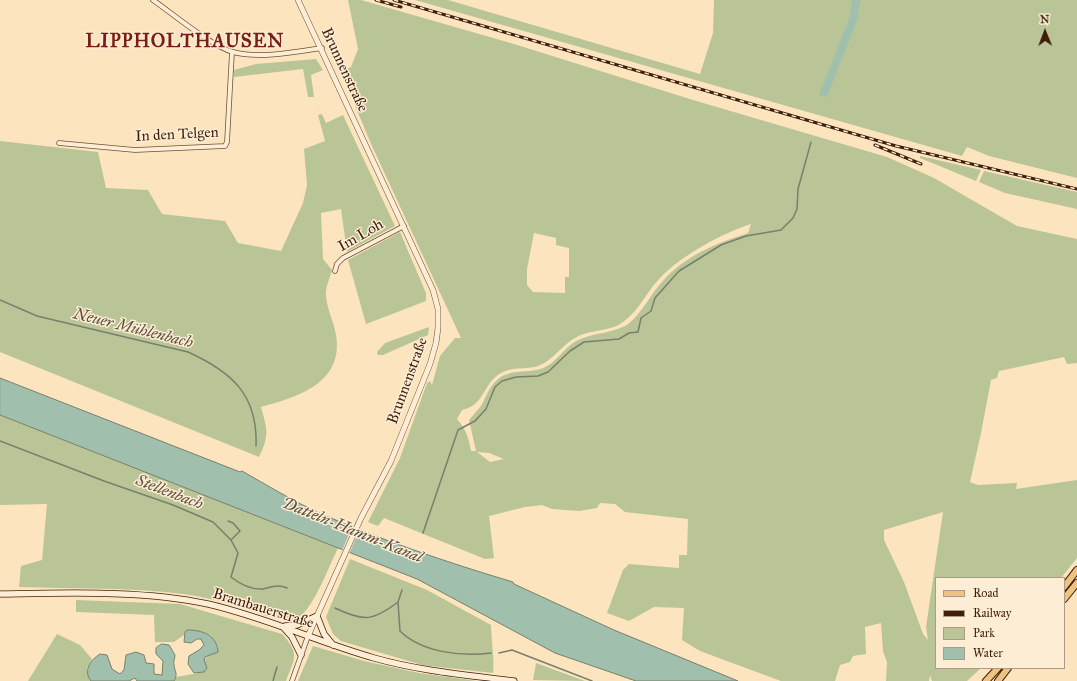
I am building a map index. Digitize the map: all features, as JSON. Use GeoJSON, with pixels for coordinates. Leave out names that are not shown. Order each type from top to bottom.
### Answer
{"type":"FeatureCollection","features":[{"type":"Feature","properties":{"kind":"main road"},"geometry":{"type":"LineString","coordinates":[[1065,586],[1076,573]]}},
{"type":"Feature","properties":{"kind":"main road"},"geometry":{"type":"LineString","coordinates":[[1065,598],[1077,583]]}},
{"type":"Feature","properties":{"kind":"main road","name":"Brambauerstraße"},"geometry":{"type":"LineString","coordinates":[[0,594],[154,596],[207,604],[282,627],[373,658],[418,669],[514,681]]}},
{"type":"Feature","properties":{"kind":"main road"},"geometry":{"type":"LineString","coordinates":[[282,627],[297,625],[317,616],[324,634],[333,645]]}},
{"type":"Feature","properties":{"kind":"main road"},"geometry":{"type":"LineString","coordinates":[[282,627],[292,637],[301,655]]}},
{"type":"Feature","properties":{"kind":"main road"},"geometry":{"type":"LineString","coordinates":[[986,681],[997,669]]}},
{"type":"Feature","properties":{"kind":"main road"},"geometry":{"type":"LineString","coordinates":[[998,681],[1007,669]]}},
{"type":"Feature","properties":{"kind":"street"},"geometry":{"type":"LineString","coordinates":[[153,0],[215,44],[232,52],[251,55],[322,48]]}},
{"type":"Feature","properties":{"kind":"street","name":"Brunnenstraße"},"geometry":{"type":"LineString","coordinates":[[298,0],[322,48],[435,295],[438,323],[437,336],[430,364],[391,461],[361,518],[308,636]]}},
{"type":"Feature","properties":{"kind":"street","name":"In den Telgen"},"geometry":{"type":"LineString","coordinates":[[60,143],[135,150],[225,146],[227,142],[232,52]]}},
{"type":"Feature","properties":{"kind":"street","name":"Im Loh"},"geometry":{"type":"LineString","coordinates":[[335,271],[337,264],[343,258],[404,226]]}},
{"type":"Feature","properties":{"kind":"street"},"geometry":{"type":"LineString","coordinates":[[292,681],[308,636]]}},
{"type":"Feature","properties":{"kind":"green space"},"geometry":{"type":"Polygon","coordinates":[[[348,0],[361,0],[514,44],[693,100],[887,157],[934,178],[1017,226],[1077,239],[1077,363],[1067,364],[1064,357],[999,371],[997,378],[991,380],[970,482],[978,485],[1017,483],[1016,489],[1077,480],[1077,558],[1062,577],[935,577],[935,669],[980,669],[967,681],[932,681],[930,675],[929,681],[886,681],[887,662],[883,651],[881,623],[865,627],[866,654],[853,656],[850,662],[840,665],[835,681],[781,681],[700,651],[682,640],[684,608],[654,607],[629,621],[607,613],[623,570],[629,564],[679,568],[679,555],[687,555],[688,519],[625,512],[615,504],[600,503],[597,508],[579,511],[552,509],[542,505],[525,507],[489,516],[494,558],[485,559],[384,518],[378,526],[368,522],[400,458],[427,383],[430,381],[432,385],[440,356],[455,338],[461,338],[372,146],[346,84],[339,72],[351,67],[358,49],[348,0]],[[751,224],[715,239],[679,262],[655,283],[634,312],[618,325],[582,334],[572,340],[541,365],[511,369],[496,376],[476,403],[462,410],[457,419],[467,434],[471,451],[476,451],[469,420],[481,406],[490,389],[497,380],[508,374],[537,370],[548,366],[576,341],[588,336],[613,331],[625,326],[640,312],[662,282],[680,265],[713,246],[748,233],[751,224]],[[534,233],[527,269],[527,285],[533,292],[565,293],[565,277],[569,277],[569,248],[556,245],[556,238],[534,233]],[[477,452],[490,462],[504,459],[489,453],[477,452]],[[943,512],[884,530],[884,540],[904,582],[923,634],[928,640],[926,627],[943,512]]]}},
{"type":"Feature","properties":{"kind":"green space"},"geometry":{"type":"Polygon","coordinates":[[[415,0],[448,0],[700,74],[713,33],[714,0],[1077,0],[1077,178],[989,156],[967,147],[962,156],[415,0]]]}},
{"type":"Feature","properties":{"kind":"green space"},"geometry":{"type":"Polygon","coordinates":[[[316,59],[323,70],[311,75],[314,97],[308,97],[303,69],[234,77],[234,70],[256,64],[316,59]]]}},
{"type":"Feature","properties":{"kind":"green space"},"geometry":{"type":"Polygon","coordinates":[[[322,114],[326,123],[343,115],[395,226],[347,252],[341,209],[321,213],[323,259],[332,270],[327,286],[326,296],[336,335],[337,351],[333,365],[326,376],[315,385],[289,398],[261,407],[266,427],[266,437],[259,457],[0,352],[0,141],[98,152],[106,188],[148,190],[162,214],[225,221],[238,243],[281,251],[303,203],[307,185],[304,149],[325,141],[318,115],[322,114]]]}},
{"type":"Feature","properties":{"kind":"green space"},"geometry":{"type":"Polygon","coordinates":[[[920,156],[981,170],[976,181],[920,158],[920,156]]]}},
{"type":"Feature","properties":{"kind":"green space"},"geometry":{"type":"Polygon","coordinates":[[[984,171],[1077,192],[1077,209],[1005,193],[979,182],[984,171]]]}},
{"type":"Feature","properties":{"kind":"green space"},"geometry":{"type":"Polygon","coordinates":[[[400,232],[426,293],[426,301],[366,324],[348,260],[400,232]]]}},
{"type":"Feature","properties":{"kind":"green space"},"geometry":{"type":"Polygon","coordinates":[[[429,327],[428,335],[383,355],[378,355],[377,352],[385,343],[429,327]]]}},
{"type":"Feature","properties":{"kind":"green space"},"geometry":{"type":"Polygon","coordinates":[[[0,415],[338,548],[311,604],[300,616],[293,619],[284,619],[275,618],[230,603],[183,594],[122,589],[19,587],[21,566],[42,560],[47,504],[0,505],[0,415]]]}},
{"type":"Feature","properties":{"kind":"green space"},"geometry":{"type":"Polygon","coordinates":[[[350,559],[427,590],[491,625],[494,664],[493,673],[422,665],[341,641],[333,634],[326,617],[350,559]]]}},
{"type":"Feature","properties":{"kind":"green space"},"geometry":{"type":"Polygon","coordinates":[[[76,600],[180,604],[282,634],[294,651],[293,661],[286,681],[174,681],[176,677],[204,672],[207,668],[204,660],[218,647],[210,635],[185,632],[184,635],[174,642],[155,642],[154,615],[76,612],[76,600]]]}},
{"type":"Feature","properties":{"kind":"green space"},"geometry":{"type":"Polygon","coordinates":[[[57,634],[80,645],[92,659],[87,668],[91,681],[28,681],[57,634]]]}},
{"type":"Feature","properties":{"kind":"green space"},"geometry":{"type":"Polygon","coordinates":[[[313,646],[364,661],[419,673],[477,681],[298,681],[313,646]]]}},
{"type":"Feature","properties":{"kind":"green space"},"geometry":{"type":"Polygon","coordinates":[[[536,663],[585,681],[533,680],[536,663]]]}},
{"type":"Feature","properties":{"kind":"water","name":"Datteln-Hamm-Kanal"},"geometry":{"type":"Polygon","coordinates":[[[0,378],[240,472],[242,471],[317,512],[365,532],[463,567],[513,582],[514,584],[614,630],[738,681],[636,681],[555,653],[417,579],[0,415],[0,378]]]}},
{"type":"Feature","properties":{"kind":"water"},"geometry":{"type":"Polygon","coordinates":[[[188,630],[203,632],[215,641],[217,646],[218,652],[205,657],[204,660],[207,668],[204,672],[194,673],[188,664],[189,656],[204,645],[201,639],[197,639],[191,643],[184,642],[185,632],[188,630]]]}},
{"type":"Feature","properties":{"kind":"water"},"geometry":{"type":"Polygon","coordinates":[[[162,644],[169,645],[175,655],[174,664],[176,675],[174,681],[137,681],[135,678],[129,681],[91,681],[89,677],[89,666],[93,659],[100,654],[107,655],[112,669],[120,674],[124,670],[126,655],[136,652],[144,655],[146,663],[154,664],[154,674],[162,675],[163,661],[156,654],[156,648],[162,644]]]}},
{"type":"Feature","properties":{"kind":"pier"},"geometry":{"type":"Polygon","coordinates":[[[353,524],[361,527],[349,554],[342,551],[353,524]]]}},
{"type":"Feature","properties":{"kind":"waterway"},"geometry":{"type":"LineString","coordinates":[[824,93],[854,17],[856,0]]}},
{"type":"Feature","properties":{"kind":"waterway"},"geometry":{"type":"LineString","coordinates":[[423,533],[458,430],[475,421],[486,409],[495,387],[502,381],[516,377],[538,376],[548,372],[570,351],[584,342],[619,339],[629,333],[638,332],[641,318],[651,311],[655,298],[679,271],[721,245],[746,236],[781,230],[793,218],[797,209],[798,189],[811,142]]}},
{"type":"Feature","properties":{"kind":"waterway","name":"Neuer Mühlenbach"},"geometry":{"type":"LineString","coordinates":[[0,300],[37,316],[188,352],[204,360],[229,377],[239,387],[247,399],[255,428],[256,446]]}},
{"type":"Feature","properties":{"kind":"waterway","name":"Stellenbach"},"geometry":{"type":"LineString","coordinates":[[0,441],[104,481],[173,505],[213,522],[231,540],[238,553],[231,577],[254,589],[278,586],[287,588]]}},
{"type":"Feature","properties":{"kind":"waterway"},"geometry":{"type":"LineString","coordinates":[[228,521],[233,523],[240,531],[232,539]]}},
{"type":"Feature","properties":{"kind":"waterway"},"geometry":{"type":"LineString","coordinates":[[402,590],[398,602],[400,631],[409,638],[419,644],[442,651],[467,654],[491,653]]}},
{"type":"Feature","properties":{"kind":"waterway","name":"Stellenbach"},"geometry":{"type":"LineString","coordinates":[[335,608],[354,616],[368,617],[382,613],[398,602]]}},
{"type":"Feature","properties":{"kind":"waterway"},"geometry":{"type":"LineString","coordinates":[[499,653],[512,650],[592,681]]}},
{"type":"Feature","properties":{"kind":"waterway"},"geometry":{"type":"LineString","coordinates":[[273,681],[277,667]]}},
{"type":"Feature","properties":{"kind":"railway"},"geometry":{"type":"LineString","coordinates":[[376,0],[401,7]]}},
{"type":"Feature","properties":{"kind":"railway"},"geometry":{"type":"LineString","coordinates":[[394,0],[896,146],[1077,189]]}},
{"type":"Feature","properties":{"kind":"railway"},"geometry":{"type":"LineString","coordinates":[[875,145],[921,164]]}},
{"type":"Feature","properties":{"kind":"district","name":"LIPPHOLTHAUSEN"},"geometry":{"type":"Point","coordinates":[185,42]}}]}
